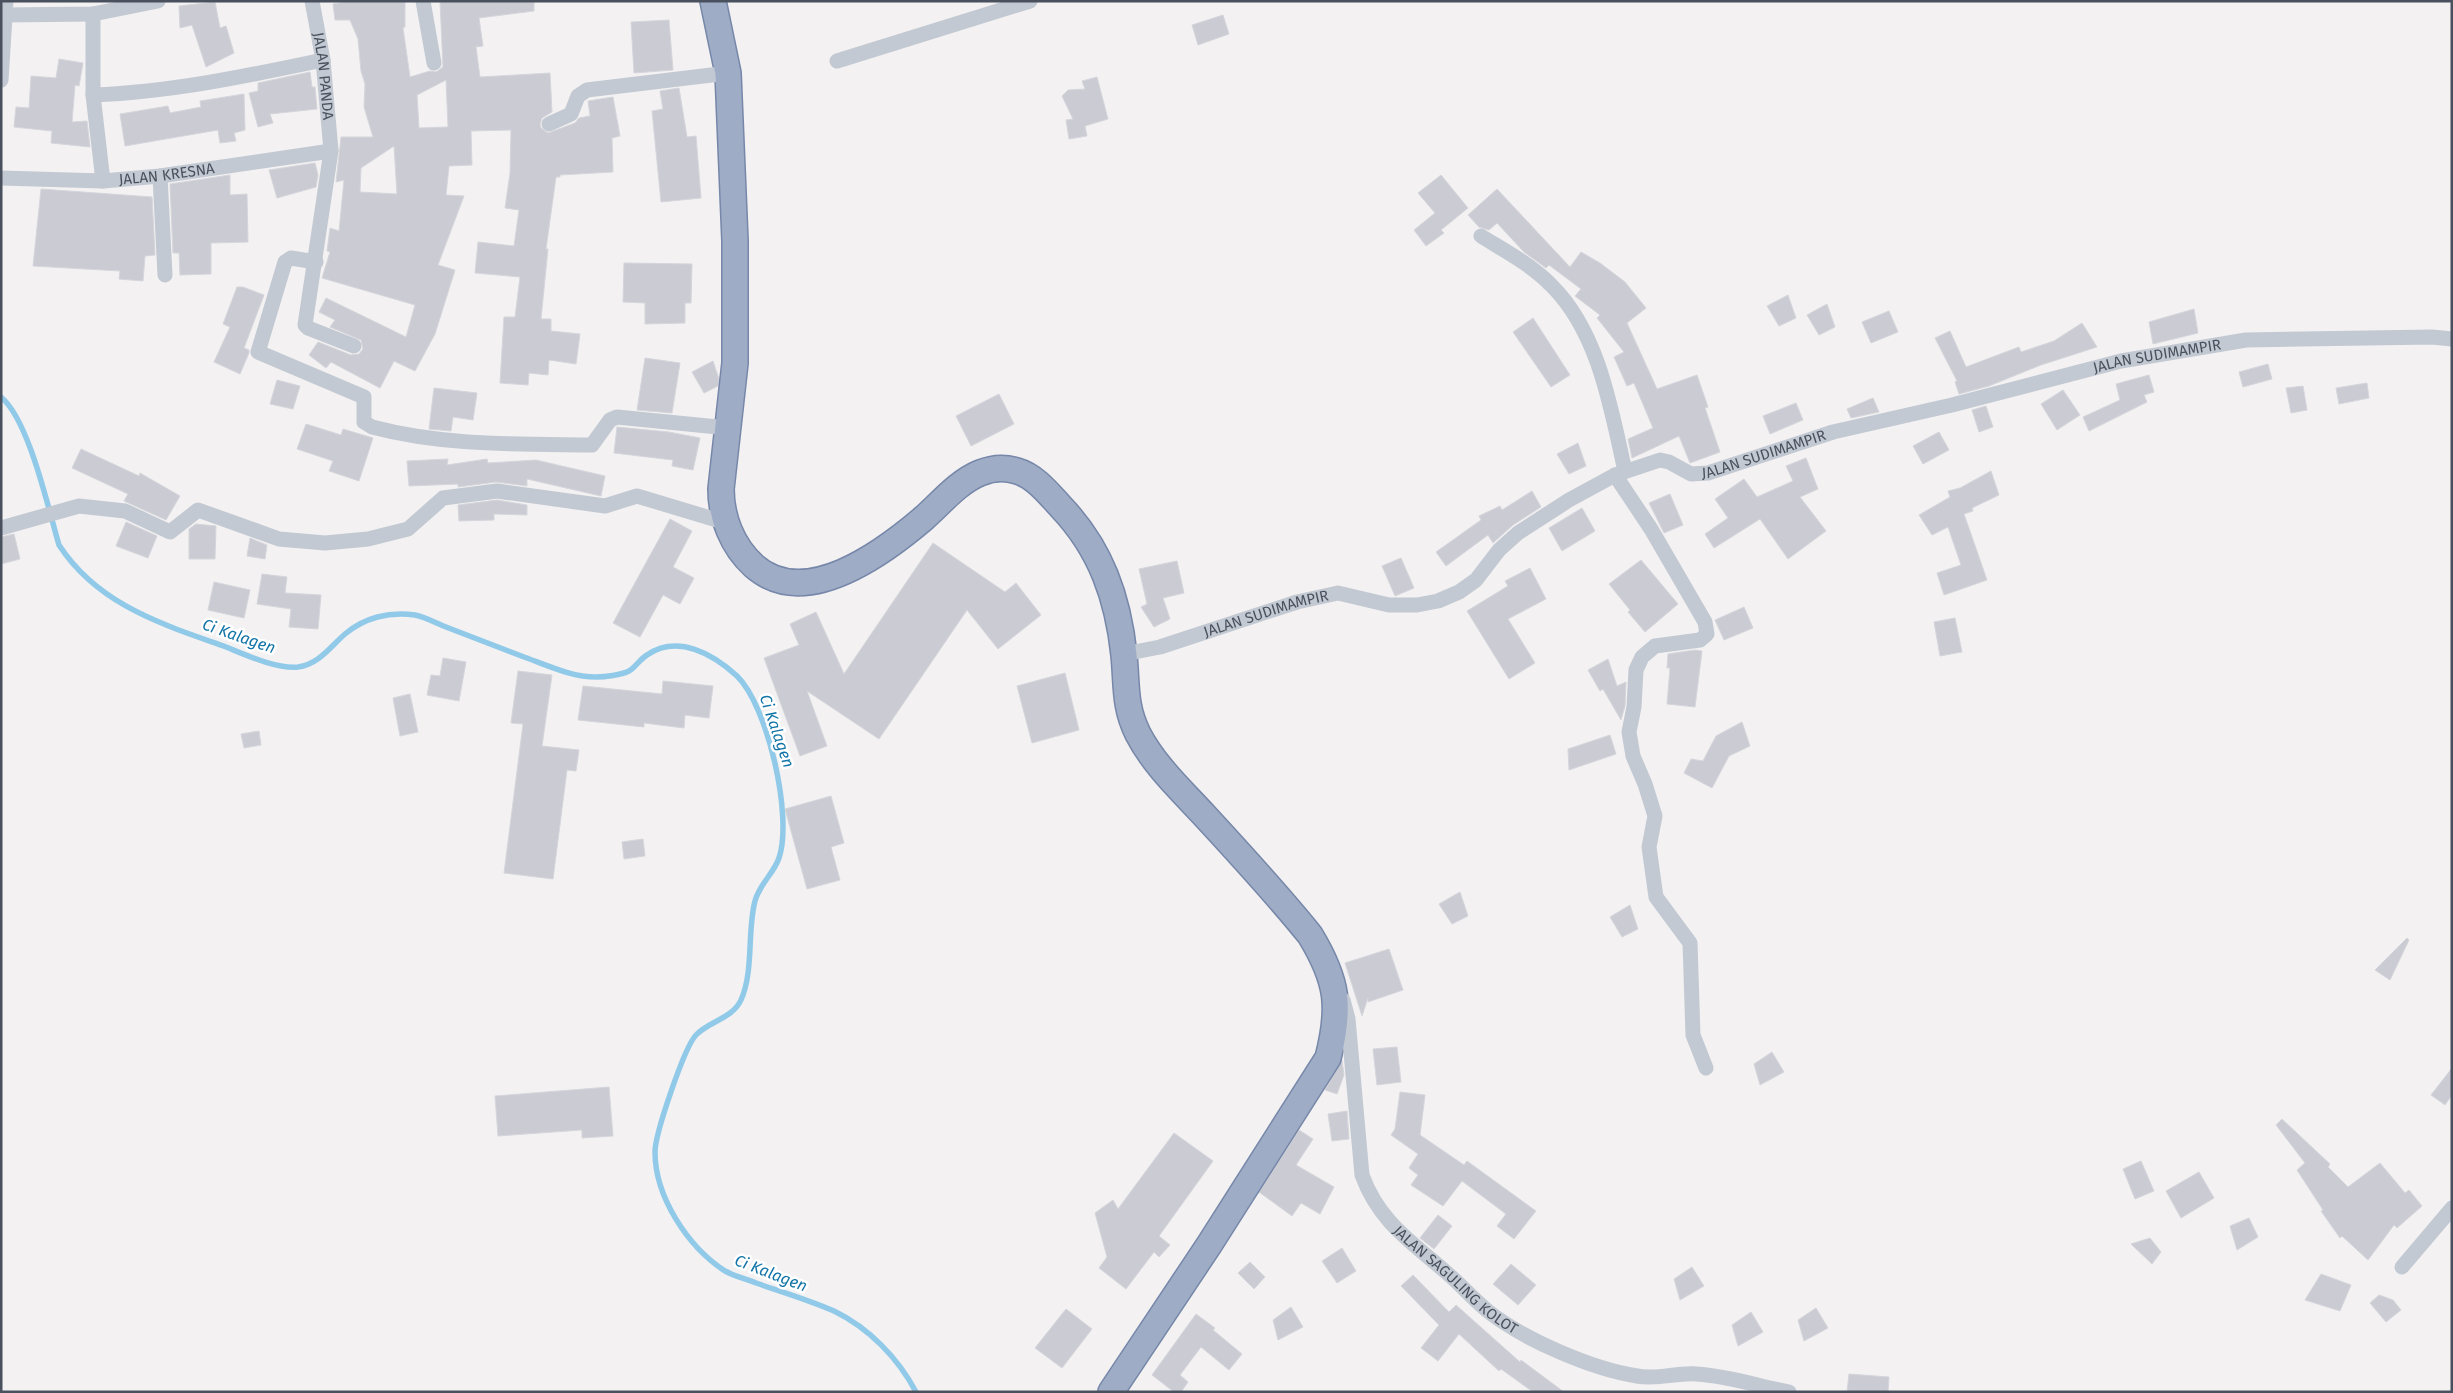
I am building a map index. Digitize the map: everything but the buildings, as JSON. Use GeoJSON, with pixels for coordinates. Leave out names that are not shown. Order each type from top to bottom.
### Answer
{"type":"FeatureCollection","features":[{"type":"Feature","properties":{"kind":"highway"},"geometry":{"type":"LineString","coordinates":[[714,1],[728,72],[734,160],[735,363],[721,489],[721,509],[736,544],[762,572],[784,582],[796,584],[816,581],[867,559],[891,544],[965,481],[996,468],[1024,473],[1061,506],[1090,543],[1102,563],[1111,587],[1124,654],[1126,696],[1130,717],[1140,738],[1164,771],[1310,935],[1326,961],[1334,987],[1336,1008],[1335,1030],[1328,1058],[1209,1245],[1111,1392]]}},
{"type":"Feature","properties":{"kind":"street"},"geometry":{"type":"LineString","coordinates":[[1,80],[6,8],[93,14],[158,1]]}},
{"type":"Feature","properties":{"kind":"street"},"geometry":{"type":"LineString","coordinates":[[423,1],[434,63]]}},
{"type":"Feature","properties":{"kind":"street"},"geometry":{"type":"LineString","coordinates":[[837,61],[1030,1]]}},
{"type":"Feature","properties":{"kind":"street","name":"JALAN PANDA"},"geometry":{"type":"LineString","coordinates":[[314,2],[323,60],[331,152],[316,262],[305,325],[308,328],[354,346]]}},
{"type":"Feature","properties":{"kind":"street"},"geometry":{"type":"LineString","coordinates":[[93,14],[93,95],[103,181]]}},
{"type":"Feature","properties":{"kind":"street"},"geometry":{"type":"LineString","coordinates":[[93,95],[119,94],[226,80],[323,60]]}},
{"type":"Feature","properties":{"kind":"street"},"geometry":{"type":"LineString","coordinates":[[549,124],[571,114],[578,96],[586,90],[728,72]]}},
{"type":"Feature","properties":{"kind":"street","name":"JALAN KRESNA"},"geometry":{"type":"LineString","coordinates":[[1,178],[103,181],[160,176],[331,152]]}},
{"type":"Feature","properties":{"kind":"street"},"geometry":{"type":"LineString","coordinates":[[160,176],[165,275]]}},
{"type":"Feature","properties":{"kind":"street"},"geometry":{"type":"LineString","coordinates":[[1481,236],[1520,260],[1552,285],[1571,307],[1591,346],[1610,404],[1620,473],[1705,622],[1707,634],[1700,640],[1655,646],[1642,657],[1636,670],[1634,707],[1629,732],[1634,756],[1655,816],[1649,847],[1656,897],[1690,943],[1693,1035],[1706,1068]]}},
{"type":"Feature","properties":{"kind":"street"},"geometry":{"type":"LineString","coordinates":[[316,262],[290,258],[285,262],[258,352],[364,396],[364,422],[372,427],[452,441],[583,444],[595,443],[610,420],[617,417],[728,428]]}},
{"type":"Feature","properties":{"kind":"street","name":"JALAN SUDIMAMPIR"},"geometry":{"type":"LineString","coordinates":[[1124,654],[1160,647],[1297,602],[1338,593],[1389,605],[1417,605],[1438,601],[1459,592],[1476,580],[1499,550],[1518,534],[1569,500],[1620,473],[1660,460],[1691,474],[1708,473],[1833,432],[1952,405],[2121,361],[2218,344],[2284,338],[2432,336],[2452,339]]}},
{"type":"Feature","properties":{"kind":"street"},"geometry":{"type":"LineString","coordinates":[[1,528],[79,506],[125,511],[170,532],[198,510],[279,539],[325,543],[368,539],[408,529],[443,498],[497,491],[604,506],[637,496],[727,523]]}},
{"type":"Feature","properties":{"kind":"street","name":"JALAN SAGULING KOLOT"},"geometry":{"type":"LineString","coordinates":[[1326,961],[1335,971],[1348,1019],[1362,1175],[1368,1193],[1392,1226],[1491,1313],[1525,1335],[1580,1360],[1636,1376],[1664,1378],[1694,1374],[1728,1377],[1789,1392]]}},
{"type":"Feature","properties":{"kind":"street"},"geometry":{"type":"LineString","coordinates":[[2402,1267],[2452,1208]]}},
{"type":"Feature","properties":{"kind":"waterway","name":"Ci Kalagen"},"geometry":{"type":"LineString","coordinates":[[1,397],[11,408],[29,444],[59,545],[75,566],[112,598],[133,610],[178,630],[261,661],[280,666],[298,667],[318,659],[352,628],[360,624],[377,617],[405,614],[423,617],[550,667],[577,675],[600,677],[622,674],[631,670],[647,655],[671,646],[695,649],[717,660],[737,676],[759,711],[768,736],[780,790],[783,816],[782,840],[777,863],[755,901],[751,925],[748,977],[741,1000],[732,1012],[701,1030],[691,1043],[671,1092],[656,1142],[656,1169],[667,1203],[676,1219],[698,1249],[711,1261],[732,1274],[815,1303],[847,1318],[871,1335],[881,1345],[901,1367],[916,1392]]}}]}
